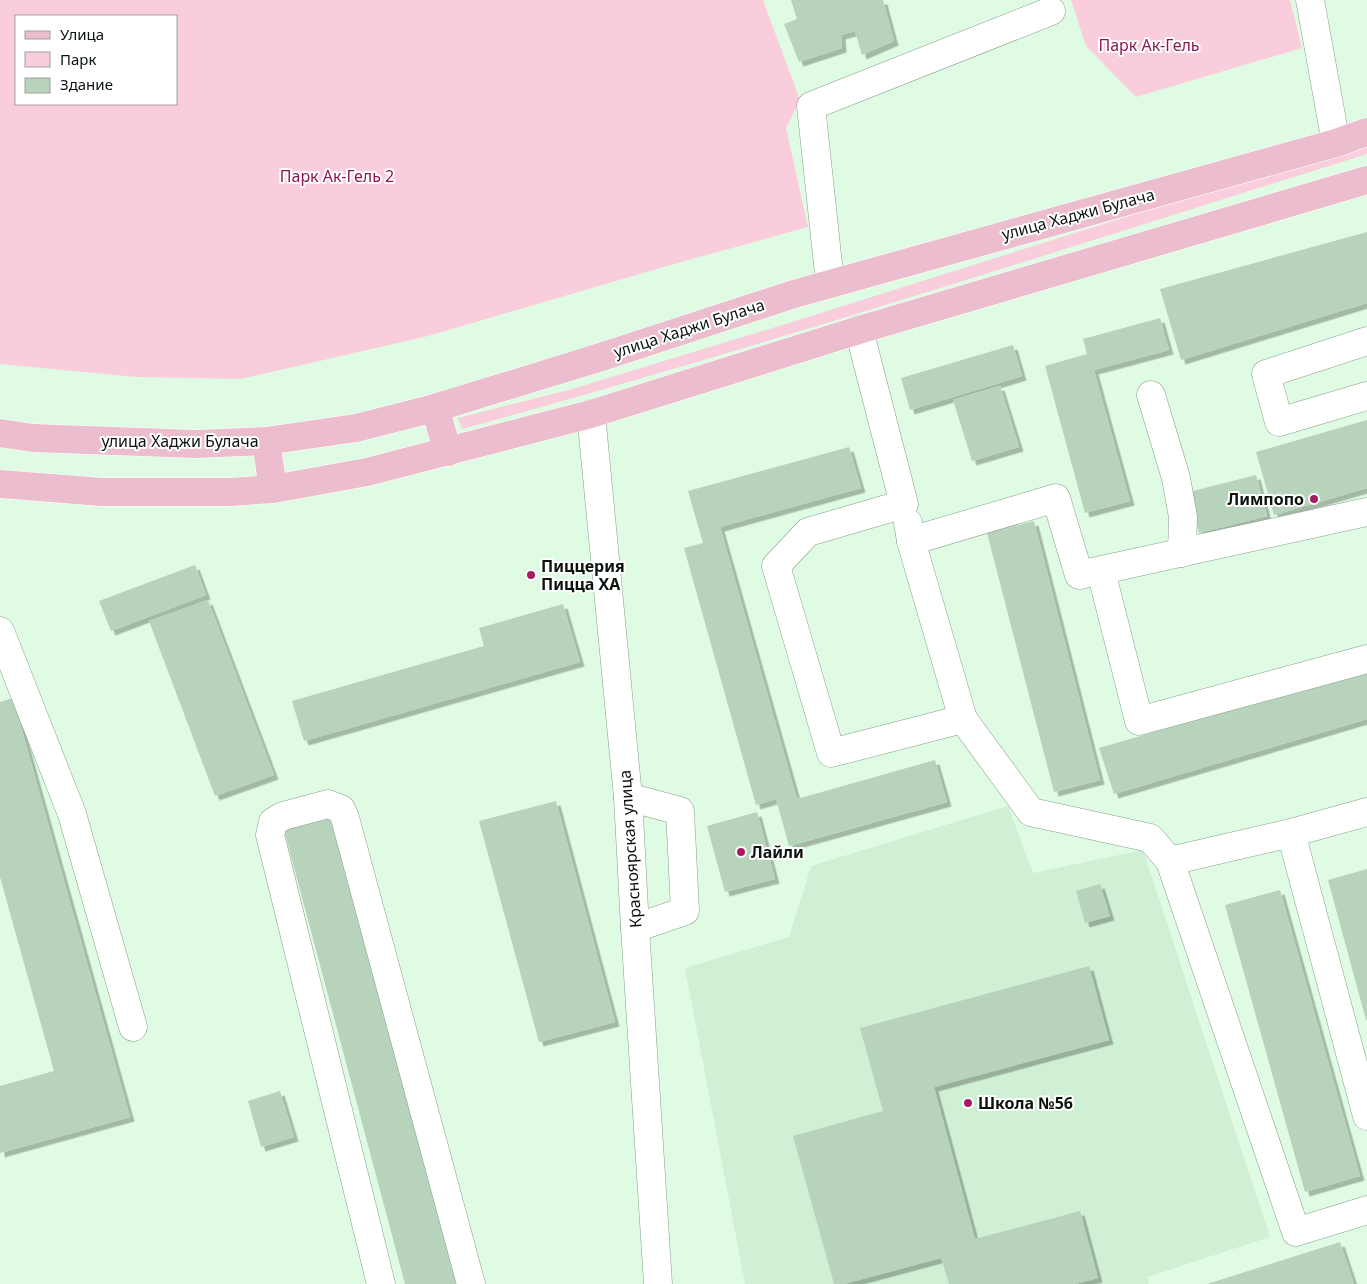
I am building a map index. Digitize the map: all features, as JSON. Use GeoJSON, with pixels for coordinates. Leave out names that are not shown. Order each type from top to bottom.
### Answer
{"type":"FeatureCollection","features":[{"type":"Feature","properties":{"kind":"main road","name":"улица Хаджи Булача"},"geometry":{"type":"LineString","coordinates":[[0,434],[33,438],[195,444],[266,441],[356,428],[434,408],[830,283],[1336,143],[1367,132]]}},
{"type":"Feature","properties":{"kind":"main road"},"geometry":{"type":"LineString","coordinates":[[0,484],[102,492],[230,492],[273,489],[367,472],[591,414],[859,330],[1367,180]]}},
{"type":"Feature","properties":{"kind":"main road"},"geometry":{"type":"LineString","coordinates":[[434,408],[448,452]]}},
{"type":"Feature","properties":{"kind":"main road"},"geometry":{"type":"LineString","coordinates":[[266,441],[273,489]]}},
{"type":"Feature","properties":{"kind":"street"},"geometry":{"type":"LineString","coordinates":[[1310,0],[1336,143]]}},
{"type":"Feature","properties":{"kind":"street"},"geometry":{"type":"LineString","coordinates":[[830,283],[811,106],[1051,11]]}},
{"type":"Feature","properties":{"kind":"street"},"geometry":{"type":"LineString","coordinates":[[859,330],[912,540],[964,719],[1031,812],[1150,838],[1170,861],[1296,1232],[1367,1210]]}},
{"type":"Feature","properties":{"kind":"street"},"geometry":{"type":"LineString","coordinates":[[1367,342],[1266,374],[1279,422],[1367,396]]}},
{"type":"Feature","properties":{"kind":"street"},"geometry":{"type":"LineString","coordinates":[[1151,395],[1176,478],[1182,517],[1182,553]]}},
{"type":"Feature","properties":{"kind":"street","name":"Красноярская улица"},"geometry":{"type":"LineString","coordinates":[[591,414],[628,797],[658,1284]]}},
{"type":"Feature","properties":{"kind":"street"},"geometry":{"type":"LineString","coordinates":[[912,540],[1056,498],[1080,575],[1367,512]]}},
{"type":"Feature","properties":{"kind":"street"},"geometry":{"type":"LineString","coordinates":[[904,504],[808,532],[776,566],[831,753],[964,719]]}},
{"type":"Feature","properties":{"kind":"street"},"geometry":{"type":"LineString","coordinates":[[1101,571],[1139,721],[1367,659]]}},
{"type":"Feature","properties":{"kind":"street"},"geometry":{"type":"LineString","coordinates":[[0,631],[72,814],[133,1027]]}},
{"type":"Feature","properties":{"kind":"street"},"geometry":{"type":"LineString","coordinates":[[628,797],[680,811],[685,910],[635,928]]}},
{"type":"Feature","properties":{"kind":"street"},"geometry":{"type":"LineString","coordinates":[[381,1284],[270,835],[273,822],[282,816],[328,804],[341,809],[345,818],[471,1284]]}},
{"type":"Feature","properties":{"kind":"street"},"geometry":{"type":"LineString","coordinates":[[1170,861],[1291,833],[1367,812]]}},
{"type":"Feature","properties":{"kind":"street"},"geometry":{"type":"LineString","coordinates":[[1291,833],[1367,1116]]}},
{"type":"Feature","properties":{"kind":"shaded area","name":"Школа №56"},"geometry":{"type":"Polygon","coordinates":[[[1008,806],[1033,873],[1143,850],[1270,1237],[1147,1277],[1149,1284],[745,1284],[685,968],[789,937],[811,866],[1008,806]]]}},
{"type":"Feature","properties":{"kind":"green space","name":"Парк Ак-Гель 2"},"geometry":{"type":"Polygon","coordinates":[[[0,0],[763,0],[800,100],[786,128],[808,227],[428,336],[241,379],[136,377],[0,364],[0,0]]]}},
{"type":"Feature","properties":{"kind":"green space","name":"Парк Ак-Гель"},"geometry":{"type":"Polygon","coordinates":[[[1071,0],[1290,0],[1302,48],[1136,97],[1086,46],[1071,0]]]}},
{"type":"Feature","properties":{"kind":"green space"},"geometry":{"type":"Polygon","coordinates":[[[1367,141],[1367,154],[803,330],[462,429],[458,418],[572,389],[789,323],[1367,141]]]}},
{"type":"Feature","properties":{"kind":"building"},"geometry":{"type":"Polygon","coordinates":[[[791,0],[883,0],[894,41],[862,55],[855,31],[841,35],[842,48],[799,62],[784,24],[797,19],[791,0]]]}},
{"type":"Feature","properties":{"kind":"building"},"geometry":{"type":"Polygon","coordinates":[[[1367,232],[1367,303],[1181,360],[1160,289],[1367,232]]]}},
{"type":"Feature","properties":{"kind":"building"},"geometry":{"type":"Polygon","coordinates":[[[1160,318],[1169,350],[1094,370],[1130,501],[1085,513],[1045,366],[1087,354],[1083,339],[1160,318]]]}},
{"type":"Feature","properties":{"kind":"building"},"geometry":{"type":"Polygon","coordinates":[[[1013,345],[1022,376],[910,410],[901,378],[1013,345]]]}},
{"type":"Feature","properties":{"kind":"building"},"geometry":{"type":"Polygon","coordinates":[[[1000,386],[1019,447],[972,461],[953,400],[1000,386]]]}},
{"type":"Feature","properties":{"kind":"building"},"geometry":{"type":"Polygon","coordinates":[[[1367,420],[1367,488],[1274,515],[1256,452],[1367,420]]]}},
{"type":"Feature","properties":{"kind":"building"},"geometry":{"type":"Polygon","coordinates":[[[849,447],[861,488],[720,527],[797,799],[935,760],[947,802],[789,846],[776,799],[756,805],[684,548],[703,543],[688,491],[849,447]]]}},
{"type":"Feature","properties":{"kind":"building"},"geometry":{"type":"Polygon","coordinates":[[[1256,475],[1267,516],[1199,533],[1189,492],[1256,475]]]}},
{"type":"Feature","properties":{"kind":"building"},"geometry":{"type":"Polygon","coordinates":[[[1034,521],[1100,780],[1054,792],[987,533],[1034,521]]]}},
{"type":"Feature","properties":{"kind":"building"},"geometry":{"type":"Polygon","coordinates":[[[195,565],[206,595],[111,631],[99,601],[195,565]]]}},
{"type":"Feature","properties":{"kind":"building"},"geometry":{"type":"Polygon","coordinates":[[[208,600],[274,775],[215,796],[149,621],[208,600]]]}},
{"type":"Feature","properties":{"kind":"building"},"geometry":{"type":"Polygon","coordinates":[[[563,604],[580,662],[304,741],[292,701],[484,646],[479,628],[563,604]]]}},
{"type":"Feature","properties":{"kind":"building"},"geometry":{"type":"Polygon","coordinates":[[[1367,670],[1367,719],[1114,794],[1099,748],[1367,670]]]}},
{"type":"Feature","properties":{"kind":"building"},"geometry":{"type":"Polygon","coordinates":[[[13,698],[130,1117],[0,1153],[0,1086],[54,1071],[0,877],[0,702],[13,698]]]}},
{"type":"Feature","properties":{"kind":"building"},"geometry":{"type":"Polygon","coordinates":[[[556,801],[615,1022],[539,1042],[479,821],[556,801]]]}},
{"type":"Feature","properties":{"kind":"building","name":"Лайли"},"geometry":{"type":"Polygon","coordinates":[[[757,812],[775,879],[725,892],[707,826],[757,812]]]}},
{"type":"Feature","properties":{"kind":"building"},"geometry":{"type":"Polygon","coordinates":[[[334,817],[458,1284],[405,1284],[284,830],[334,817]]]}},
{"type":"Feature","properties":{"kind":"building"},"geometry":{"type":"Polygon","coordinates":[[[1367,869],[1367,1020],[1366,1020],[1328,880],[1367,869]]]}},
{"type":"Feature","properties":{"kind":"building"},"geometry":{"type":"Polygon","coordinates":[[[1100,884],[1110,916],[1085,923],[1076,891],[1100,884]]]}},
{"type":"Feature","properties":{"kind":"building"},"geometry":{"type":"Polygon","coordinates":[[[1280,890],[1360,1176],[1305,1192],[1225,905],[1280,890]]]}},
{"type":"Feature","properties":{"kind":"building"},"geometry":{"type":"Polygon","coordinates":[[[1089,966],[1109,1040],[934,1087],[975,1239],[1080,1211],[1098,1278],[1075,1284],[949,1284],[941,1258],[844,1284],[834,1284],[793,1136],[883,1111],[860,1028],[1089,966]]]}},
{"type":"Feature","properties":{"kind":"building"},"geometry":{"type":"Polygon","coordinates":[[[280,1091],[294,1137],[261,1147],[248,1101],[280,1091]]]}},
{"type":"Feature","properties":{"kind":"building"},"geometry":{"type":"Polygon","coordinates":[[[1340,1242],[1354,1284],[1207,1284],[1340,1242]]]}},
{"type":"Feature","properties":{"kind":"place","name":"Лимпопо"},"geometry":{"type":"Point","coordinates":[1314,499]}},
{"type":"Feature","properties":{"kind":"place","name":"Пиццерия Пицца ХА"},"geometry":{"type":"Point","coordinates":[531,575]}},
{"type":"Feature","properties":{"kind":"place","name":"Лайли"},"geometry":{"type":"Point","coordinates":[741,852]}},
{"type":"Feature","properties":{"kind":"place","name":"Школа №56"},"geometry":{"type":"Point","coordinates":[968,1103]}}]}
